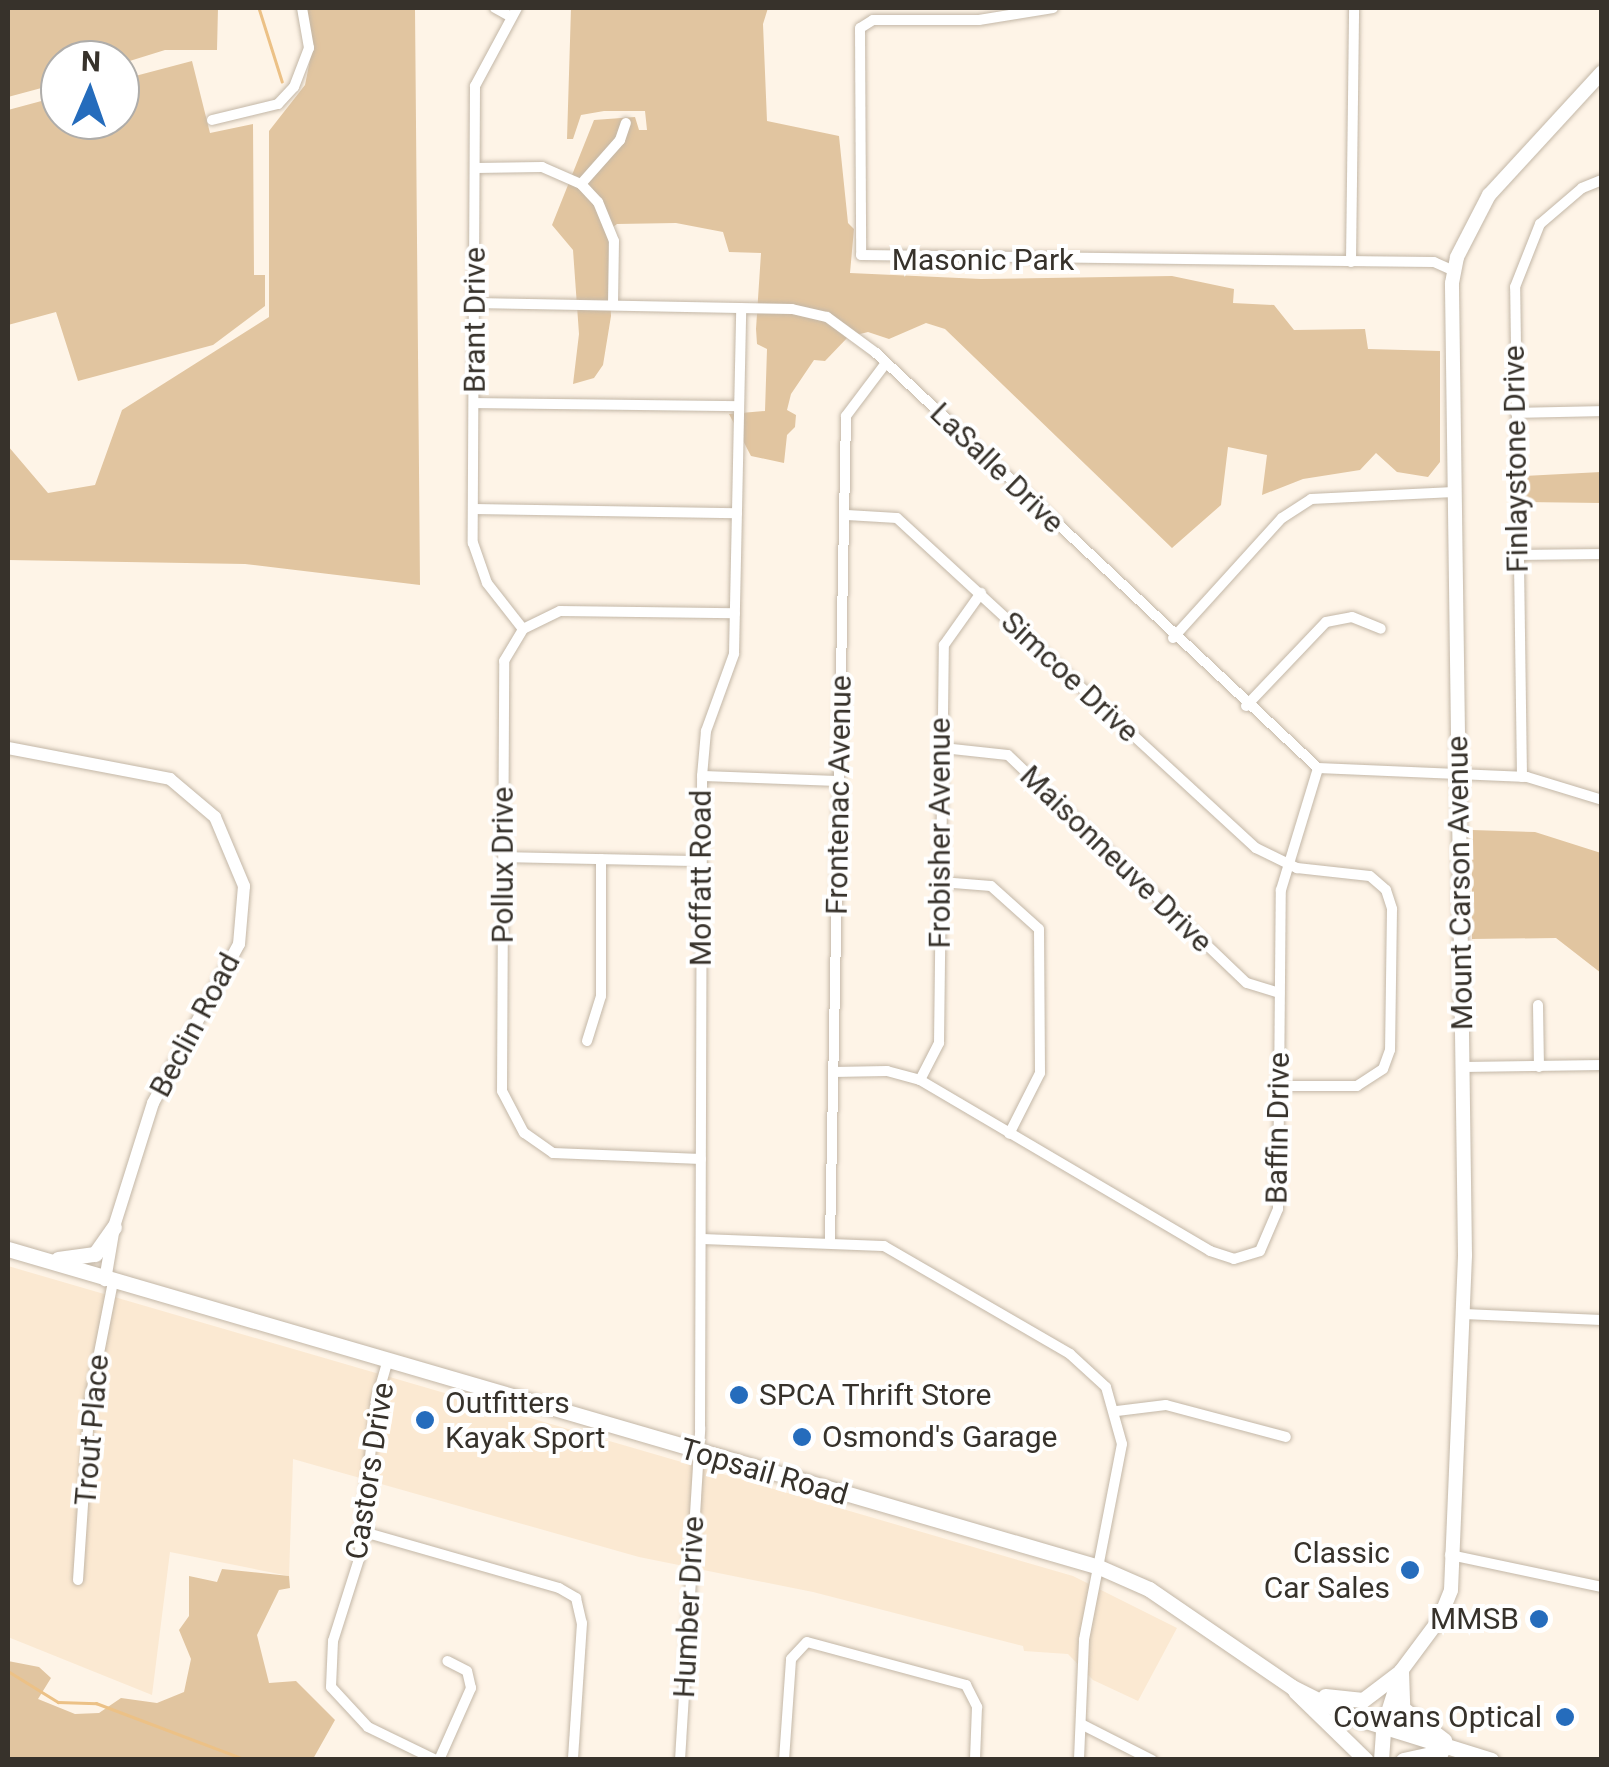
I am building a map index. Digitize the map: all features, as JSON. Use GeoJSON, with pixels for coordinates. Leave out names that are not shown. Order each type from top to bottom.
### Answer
{"type":"FeatureCollection","features":[{"type":"Feature","properties":{"kind":"main road","name":"Mount Carson Avenue"},"geometry":{"type":"LineString","coordinates":[[1383,1728],[1401,1672],[1446,1606],[1464,1314],[1454,272],[1489,195],[1602,72]]}},
{"type":"Feature","properties":{"kind":"main road"},"geometry":{"type":"LineString","coordinates":[[44,1259],[88,1258],[114,1227]]}},
{"type":"Feature","properties":{"kind":"main road","name":"Topsail Road"},"geometry":{"type":"LineString","coordinates":[[8,1249],[697,1454],[1098,1567],[1180,1608],[1292,1688],[1383,1728],[1491,1760]]}},
{"type":"Feature","properties":{"kind":"main road"},"geometry":{"type":"LineString","coordinates":[[1292,1688],[1363,1700],[1401,1672]]}},
{"type":"Feature","properties":{"kind":"main road"},"geometry":{"type":"LineString","coordinates":[[1401,1672],[1400,1700],[1406,1714],[1468,1753]]}},
{"type":"Feature","properties":{"kind":"main road"},"geometry":{"type":"LineString","coordinates":[[1292,1688],[1366,1760]]}},
{"type":"Feature","properties":{"kind":"main road"},"geometry":{"type":"LineString","coordinates":[[1382,1760],[1383,1728]]}},
{"type":"Feature","properties":{"kind":"main road"},"geometry":{"type":"LineString","coordinates":[[1402,1760],[1417,1752],[1468,1753]]}},
{"type":"Feature","properties":{"kind":"street"},"geometry":{"type":"LineString","coordinates":[[212,120],[278,104],[294,87],[309,48],[302,8]]}},
{"type":"Feature","properties":{"kind":"street"},"geometry":{"type":"LineString","coordinates":[[494,8],[514,12]]}},
{"type":"Feature","properties":{"kind":"street","name":"Masonic Park"},"geometry":{"type":"LineString","coordinates":[[1053,8],[980,20],[874,20],[860,28],[860,256],[1434,262],[1454,272]]}},
{"type":"Feature","properties":{"kind":"street"},"geometry":{"type":"LineString","coordinates":[[1351,262],[1354,8]]}},
{"type":"Feature","properties":{"kind":"street","name":"Brant Drive"},"geometry":{"type":"LineString","coordinates":[[514,12],[479,70],[474,509],[478,564],[522,629]]}},
{"type":"Feature","properties":{"kind":"street"},"geometry":{"type":"LineString","coordinates":[[581,184],[620,140],[626,122]]}},
{"type":"Feature","properties":{"kind":"street"},"geometry":{"type":"LineString","coordinates":[[476,168],[542,168],[581,184],[598,202],[614,241],[613,305]]}},
{"type":"Feature","properties":{"kind":"street","name":"Finlaystone Drive"},"geometry":{"type":"LineString","coordinates":[[1522,777],[1513,324],[1524,252],[1552,210],[1602,180]]}},
{"type":"Feature","properties":{"kind":"street","name":"LaSalle Drive"},"geometry":{"type":"LineString","coordinates":[[475,303],[741,308],[827,317],[886,364],[1173,638],[1318,768]]}},
{"type":"Feature","properties":{"kind":"street","name":"Moffatt Road"},"geometry":{"type":"LineString","coordinates":[[697,1454],[702,1240],[702,776],[706,731],[733,661],[741,308]]}},
{"type":"Feature","properties":{"kind":"street","name":"Frontenac Avenue"},"geometry":{"type":"LineString","coordinates":[[830,1242],[846,416],[886,364]]}},
{"type":"Feature","properties":{"kind":"street"},"geometry":{"type":"LineString","coordinates":[[475,403],[739,406]]}},
{"type":"Feature","properties":{"kind":"street"},"geometry":{"type":"LineString","coordinates":[[1516,412],[1602,411]]}},
{"type":"Feature","properties":{"kind":"street"},"geometry":{"type":"LineString","coordinates":[[1173,638],[1282,518],[1311,499],[1454,492]]}},
{"type":"Feature","properties":{"kind":"street"},"geometry":{"type":"LineString","coordinates":[[474,509],[737,513]]}},
{"type":"Feature","properties":{"kind":"street","name":"Simcoe Drive"},"geometry":{"type":"LineString","coordinates":[[847,515],[897,518],[1244,840],[1285,863]]}},
{"type":"Feature","properties":{"kind":"street"},"geometry":{"type":"LineString","coordinates":[[1518,555],[1602,554]]}},
{"type":"Feature","properties":{"kind":"street","name":"Frobisher Avenue"},"geometry":{"type":"LineString","coordinates":[[920,1080],[939,1043],[944,645],[982,593]]}},
{"type":"Feature","properties":{"kind":"street"},"geometry":{"type":"LineString","coordinates":[[522,629],[560,611],[735,613]]}},
{"type":"Feature","properties":{"kind":"street"},"geometry":{"type":"LineString","coordinates":[[1246,706],[1326,622],[1352,617],[1381,629]]}},
{"type":"Feature","properties":{"kind":"street","name":"Pollux Drive"},"geometry":{"type":"LineString","coordinates":[[522,629],[504,661],[502,1092],[524,1134],[566,1158],[701,1160]]}},
{"type":"Feature","properties":{"kind":"street","name":"Beclin Road"},"geometry":{"type":"LineString","coordinates":[[8,748],[170,779],[215,818],[244,886],[238,944],[152,1103],[114,1227],[109,1281]]}},
{"type":"Feature","properties":{"kind":"street","name":"Maisonneuve Drive"},"geometry":{"type":"LineString","coordinates":[[942,748],[1008,755],[1247,984],[1280,993]]}},
{"type":"Feature","properties":{"kind":"street"},"geometry":{"type":"LineString","coordinates":[[1318,768],[1522,777],[1602,800]]}},
{"type":"Feature","properties":{"kind":"street","name":"Baffin Drive"},"geometry":{"type":"LineString","coordinates":[[833,1072],[887,1070],[920,1080],[1234,1259],[1260,1252],[1277,1222],[1285,863],[1318,768]]}},
{"type":"Feature","properties":{"kind":"street"},"geometry":{"type":"LineString","coordinates":[[702,776],[840,781]]}},
{"type":"Feature","properties":{"kind":"street"},"geometry":{"type":"LineString","coordinates":[[504,858],[700,861]]}},
{"type":"Feature","properties":{"kind":"street"},"geometry":{"type":"LineString","coordinates":[[586,1041],[601,996],[601,859]]}},
{"type":"Feature","properties":{"kind":"street"},"geometry":{"type":"LineString","coordinates":[[1278,1086],[1367,1083],[1383,1069],[1390,1050],[1392,909],[1386,890],[1360,872],[1285,863]]}},
{"type":"Feature","properties":{"kind":"street"},"geometry":{"type":"LineString","coordinates":[[941,882],[991,886],[1039,930],[1040,1073],[1009,1134]]}},
{"type":"Feature","properties":{"kind":"street"},"geometry":{"type":"LineString","coordinates":[[1538,1005],[1538,1067]]}},
{"type":"Feature","properties":{"kind":"street"},"geometry":{"type":"LineString","coordinates":[[1463,1068],[1602,1065]]}},
{"type":"Feature","properties":{"kind":"street"},"geometry":{"type":"LineString","coordinates":[[702,1240],[884,1246],[1070,1354],[1100,1380],[1117,1412],[1121,1452],[1084,1640],[1079,1760]]}},
{"type":"Feature","properties":{"kind":"street","name":"Trout Place"},"geometry":{"type":"LineString","coordinates":[[78,1580],[90,1399],[109,1281]]}},
{"type":"Feature","properties":{"kind":"street"},"geometry":{"type":"LineString","coordinates":[[1464,1314],[1602,1320]]}},
{"type":"Feature","properties":{"kind":"street","name":"Castors Drive"},"geometry":{"type":"LineString","coordinates":[[388,1362],[376,1401],[364,1532],[333,1641],[332,1686],[368,1727],[437,1760]]}},
{"type":"Feature","properties":{"kind":"street"},"geometry":{"type":"LineString","coordinates":[[1117,1412],[1166,1405],[1286,1437]]}},
{"type":"Feature","properties":{"kind":"street","name":"Humber Drive"},"geometry":{"type":"LineString","coordinates":[[680,1760],[697,1454]]}},
{"type":"Feature","properties":{"kind":"street"},"geometry":{"type":"LineString","coordinates":[[364,1532],[559,1588],[576,1598],[582,1623],[572,1760]]}},
{"type":"Feature","properties":{"kind":"street"},"geometry":{"type":"LineString","coordinates":[[1450,1555],[1602,1588]]}},
{"type":"Feature","properties":{"kind":"street"},"geometry":{"type":"LineString","coordinates":[[784,1760],[791,1660],[807,1642],[966,1685],[977,1707],[976,1760]]}},
{"type":"Feature","properties":{"kind":"street"},"geometry":{"type":"LineString","coordinates":[[437,1760],[471,1688],[466,1671],[447,1661]]}},
{"type":"Feature","properties":{"kind":"street"},"geometry":{"type":"LineString","coordinates":[[1081,1724],[1152,1760]]}},
{"type":"Feature","properties":{"kind":"shaded area"},"geometry":{"type":"Polygon","coordinates":[[[8,8],[218,8],[217,50],[165,50],[140,58],[140,40],[40,40],[40,88],[8,97],[8,8]]]}},
{"type":"Feature","properties":{"kind":"shaded area"},"geometry":{"type":"Polygon","coordinates":[[[306,8],[415,8],[420,585],[245,564],[8,560],[8,446],[48,493],[95,485],[122,410],[269,317],[269,131],[305,85],[313,45],[306,8]]]}},
{"type":"Feature","properties":{"kind":"shaded area"},"geometry":{"type":"Polygon","coordinates":[[[571,8],[768,8],[763,24],[767,121],[839,136],[848,223],[854,229],[850,273],[981,279],[1172,276],[1234,289],[1233,303],[1274,305],[1294,330],[1365,329],[1368,349],[1440,351],[1440,462],[1428,477],[1397,472],[1376,453],[1360,470],[1303,479],[1262,495],[1267,455],[1228,447],[1221,505],[1172,548],[945,329],[926,323],[889,339],[868,332],[848,337],[825,361],[814,360],[791,394],[787,410],[796,415],[795,427],[787,435],[784,463],[751,456],[729,414],[765,411],[767,349],[757,344],[756,329],[761,253],[729,252],[723,232],[676,223],[617,224],[608,231],[611,316],[603,365],[594,378],[573,384],[579,334],[573,250],[552,225],[594,120],[635,117],[639,130],[647,130],[645,111],[604,111],[581,115],[573,139],[567,139],[571,8]]]}},
{"type":"Feature","properties":{"kind":"shaded area"},"geometry":{"type":"Polygon","coordinates":[[[192,61],[210,133],[253,124],[254,275],[265,275],[265,306],[213,345],[78,381],[56,312],[8,325],[8,110],[40,101],[40,140],[140,140],[140,75],[192,61]]]}},
{"type":"Feature","properties":{"kind":"shaded area"},"geometry":{"type":"Polygon","coordinates":[[[1601,472],[1601,503],[1524,502],[1524,476],[1601,472]]]}},
{"type":"Feature","properties":{"kind":"shaded area"},"geometry":{"type":"Polygon","coordinates":[[[1472,830],[1535,832],[1601,853],[1601,973],[1556,938],[1472,939],[1472,830]]]}},
{"type":"Feature","properties":{"kind":"shaded area"},"geometry":{"type":"Polygon","coordinates":[[[8,1266],[1073,1576],[1177,1628],[1138,1701],[1093,1680],[1068,1654],[1024,1651],[1023,1646],[813,1592],[639,1557],[293,1459],[289,1576],[170,1552],[152,1695],[8,1637],[8,1266]]]}},
{"type":"Feature","properties":{"kind":"shaded area"},"geometry":{"type":"Polygon","coordinates":[[[222,1569],[289,1576],[290,1588],[279,1590],[257,1635],[269,1683],[296,1681],[335,1720],[313,1759],[8,1759],[8,1661],[39,1667],[51,1678],[38,1699],[75,1714],[99,1713],[121,1698],[157,1703],[184,1692],[191,1659],[179,1630],[189,1616],[189,1576],[217,1582],[222,1569]]]}},
{"type":"Feature","properties":{"kind":"waterway"},"geometry":{"type":"LineString","coordinates":[[259,8],[282,81]]}},
{"type":"Feature","properties":{"kind":"waterway"},"geometry":{"type":"LineString","coordinates":[[8,1671],[58,1702],[96,1703],[247,1760]]}},
{"type":"Feature","properties":{"kind":"place","name":"SPCA Thrift Store"},"geometry":{"type":"Point","coordinates":[739,1395]}},
{"type":"Feature","properties":{"kind":"place","name":"Outfitters Kayak Sport"},"geometry":{"type":"Point","coordinates":[425,1420]}},
{"type":"Feature","properties":{"kind":"place","name":"Osmond's Garage"},"geometry":{"type":"Point","coordinates":[802,1437]}},
{"type":"Feature","properties":{"kind":"place","name":"Classic Car Sales"},"geometry":{"type":"Point","coordinates":[1410,1570]}},
{"type":"Feature","properties":{"kind":"place","name":"MMSB"},"geometry":{"type":"Point","coordinates":[1539,1619]}},
{"type":"Feature","properties":{"kind":"place","name":"Cowans Optical"},"geometry":{"type":"Point","coordinates":[1565,1717]}}]}
